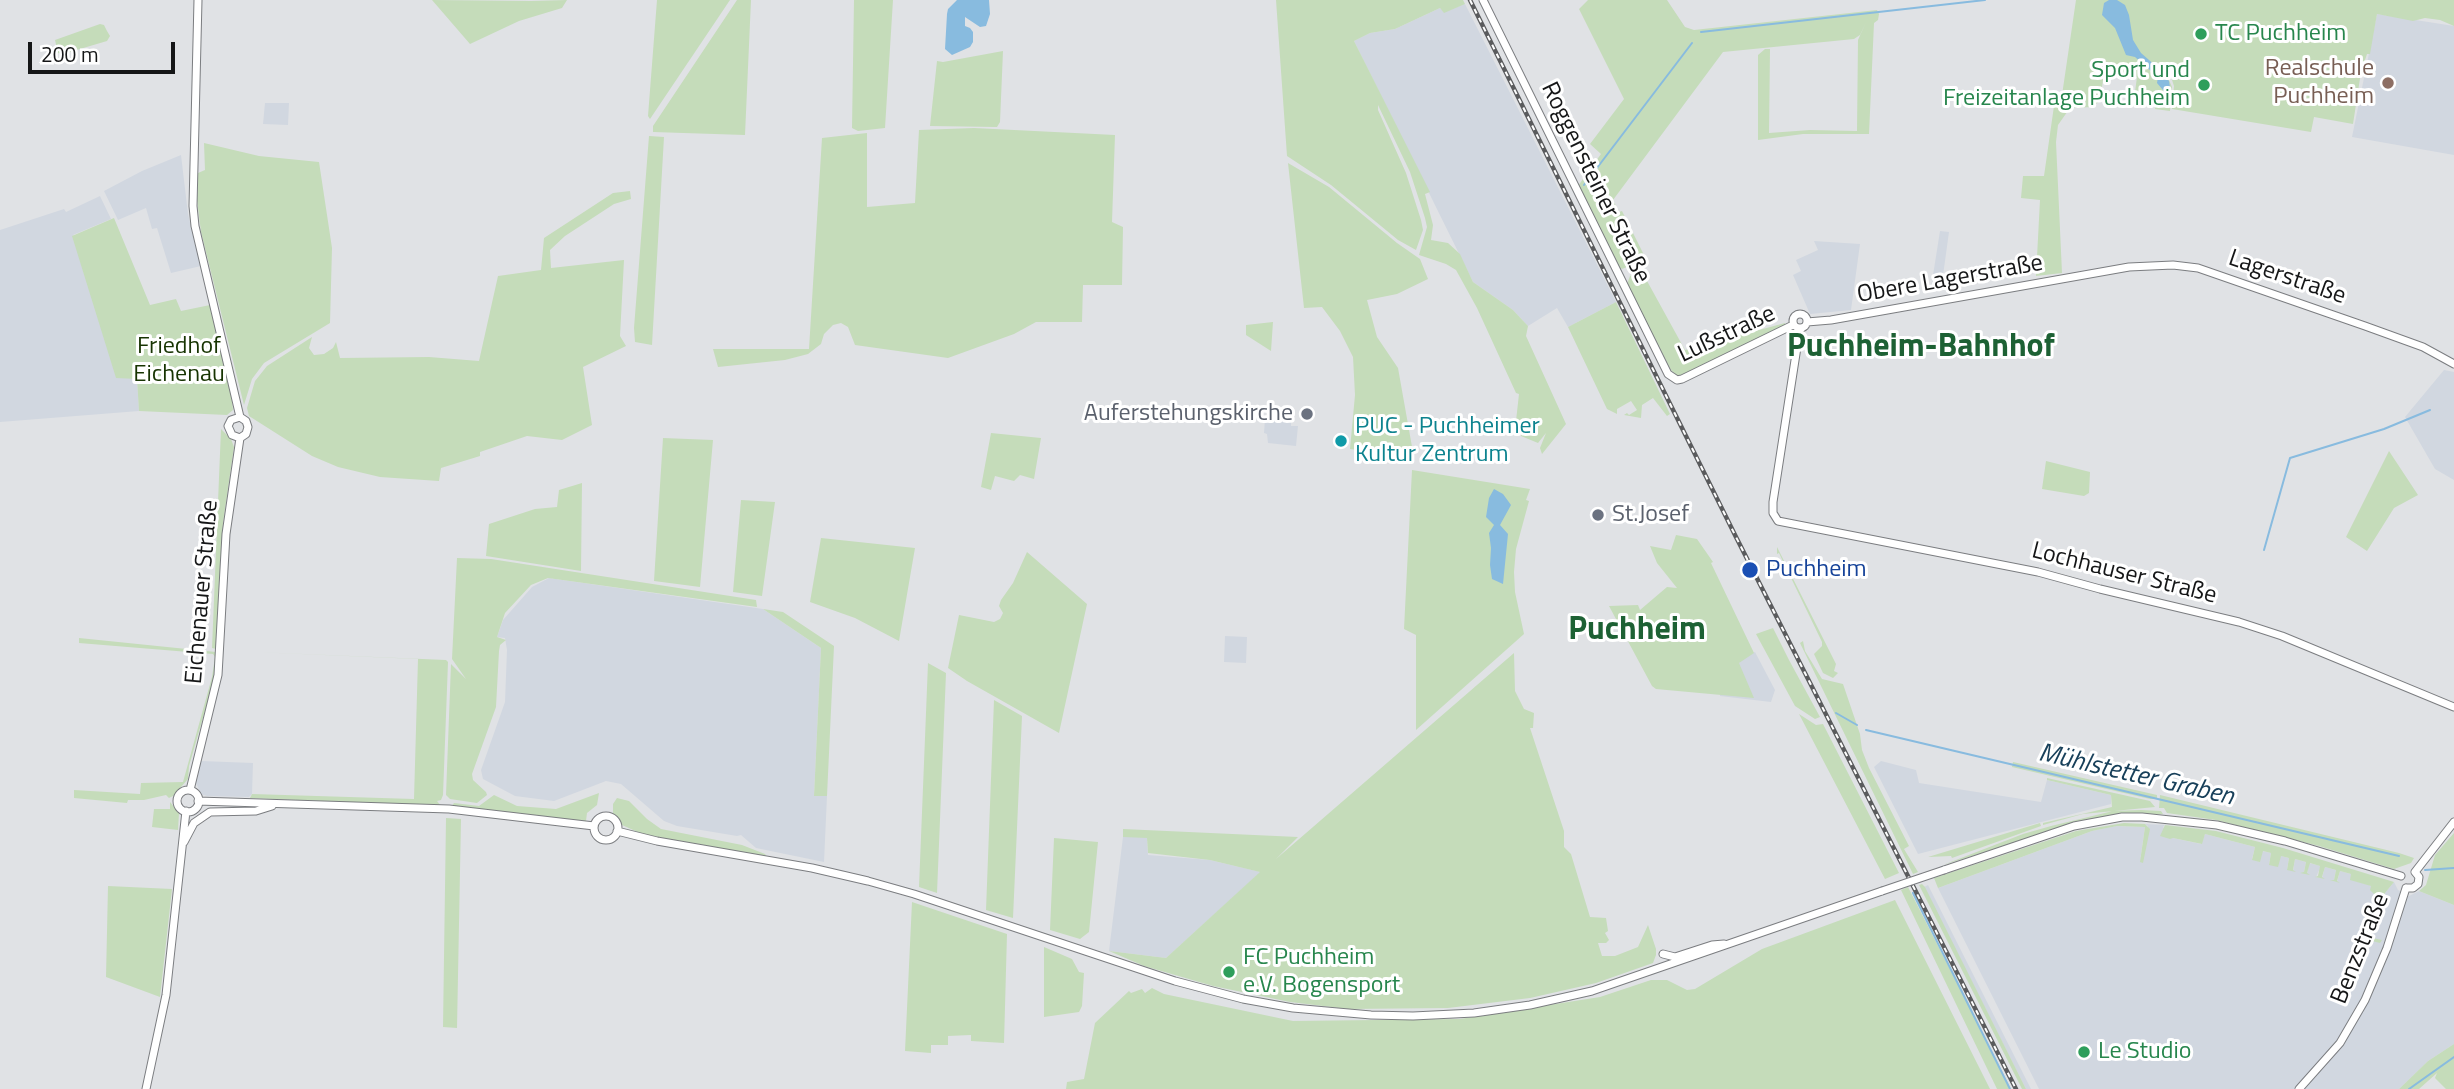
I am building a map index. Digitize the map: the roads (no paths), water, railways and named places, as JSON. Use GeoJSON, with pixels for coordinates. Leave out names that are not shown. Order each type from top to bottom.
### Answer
{"type":"FeatureCollection","features":[{"type":"Feature","properties":{"kind":"street"},"geometry":{"type":"LineString","coordinates":[[198,0],[194,217],[240,417]]}},
{"type":"Feature","properties":{"kind":"street","name":"Roggensteiner Straße"},"geometry":{"type":"LineString","coordinates":[[1483,0],[1668,374],[1677,380]]}},
{"type":"Feature","properties":{"kind":"street","name":"Lagerstraße"},"geometry":{"type":"LineString","coordinates":[[2100,273],[2153,264],[2198,268],[2419,345],[2454,364]]}},
{"type":"Feature","properties":{"kind":"street","name":"Obere Lagerstraße"},"geometry":{"type":"LineString","coordinates":[[1797,327],[1793,318],[1798,313],[1805,316],[1807,322],[1831,320],[2100,273]]}},
{"type":"Feature","properties":{"kind":"street"},"geometry":{"type":"LineString","coordinates":[[1797,327],[1807,322]]}},
{"type":"Feature","properties":{"kind":"street","name":"Lußstraße"},"geometry":{"type":"LineString","coordinates":[[1677,380],[1797,327]]}},
{"type":"Feature","properties":{"kind":"street","name":"Lochhauser Straße"},"geometry":{"type":"LineString","coordinates":[[1797,327],[1773,502],[1775,517],[1785,523],[2056,576],[2099,589],[2239,622],[2281,636],[2454,707]]}},
{"type":"Feature","properties":{"kind":"street"},"geometry":{"type":"LineString","coordinates":[[240,417],[246,421],[248,427],[246,434],[240,438],[232,435],[228,426],[233,418],[240,417]]}},
{"type":"Feature","properties":{"kind":"street","name":"Eichenauer Straße"},"geometry":{"type":"LineString","coordinates":[[190,790],[218,675],[226,534],[240,438]]}},
{"type":"Feature","properties":{"kind":"street"},"geometry":{"type":"LineString","coordinates":[[190,790],[197,795],[198,801],[194,809],[186,811],[179,808],[177,798],[181,791],[190,790]]}},
{"type":"Feature","properties":{"kind":"street"},"geometry":{"type":"LineString","coordinates":[[198,801],[449,809],[594,827]]}},
{"type":"Feature","properties":{"kind":"street"},"geometry":{"type":"LineString","coordinates":[[181,846],[194,823],[210,812],[256,811],[279,804]]}},
{"type":"Feature","properties":{"kind":"street"},"geometry":{"type":"LineString","coordinates":[[146,1089],[166,995],[186,811]]}},
{"type":"Feature","properties":{"kind":"street"},"geometry":{"type":"LineString","coordinates":[[607,816],[616,822],[617,831],[613,838],[601,839],[594,827],[599,818],[607,816]]}},
{"type":"Feature","properties":{"kind":"street"},"geometry":{"type":"LineString","coordinates":[[617,831],[868,881],[924,897],[1175,981],[1243,999],[1293,1008],[1413,1016],[1496,1010],[1592,991],[2074,826],[2104,820],[2132,817],[2217,825],[2285,841],[2401,876]]}},
{"type":"Feature","properties":{"kind":"street"},"geometry":{"type":"LineString","coordinates":[[2415,872],[2454,822]]}},
{"type":"Feature","properties":{"kind":"street"},"geometry":{"type":"LineString","coordinates":[[2408,870],[2415,872],[2419,877],[2418,884],[2413,888],[2406,888],[2401,883],[2401,876],[2408,870]]}},
{"type":"Feature","properties":{"kind":"street","name":"Benzstraße"},"geometry":{"type":"LineString","coordinates":[[2299,1089],[2340,1043],[2365,1000],[2387,948],[2406,888]]}},
{"type":"Feature","properties":{"kind":"street"},"geometry":{"type":"LineString","coordinates":[[1663,954],[1675,957],[1712,945],[1731,944]]}},
{"type":"Feature","properties":{"kind":"water"},"geometry":{"type":"Polygon","coordinates":[[[957,0],[989,0],[990,14],[986,26],[980,27],[965,17],[965,26],[973,32],[973,42],[970,47],[952,55],[945,49],[947,14],[957,0]]]}},
{"type":"Feature","properties":{"kind":"water"},"geometry":{"type":"Polygon","coordinates":[[[2117,0],[2125,5],[2133,40],[2141,53],[2169,81],[2171,94],[2168,96],[2157,83],[2158,77],[2135,57],[2126,55],[2115,28],[2102,15],[2104,3],[2117,0]]]}},
{"type":"Feature","properties":{"kind":"water"},"geometry":{"type":"Polygon","coordinates":[[[1494,489],[1503,494],[1511,505],[1500,525],[1508,534],[1503,584],[1492,579],[1490,565],[1489,533],[1494,525],[1486,517],[1489,498],[1494,489]]]}},
{"type":"Feature","properties":{"kind":"waterway"},"geometry":{"type":"LineString","coordinates":[[1701,32],[1985,0]]}},
{"type":"Feature","properties":{"kind":"waterway"},"geometry":{"type":"LineString","coordinates":[[1584,185],[1692,43]]}},
{"type":"Feature","properties":{"kind":"waterway"},"geometry":{"type":"LineString","coordinates":[[2264,550],[2290,458],[2384,429],[2430,410]]}},
{"type":"Feature","properties":{"kind":"waterway","name":"Mühlstetter Graben"},"geometry":{"type":"LineString","coordinates":[[1836,713],[1857,725]]}},
{"type":"Feature","properties":{"kind":"waterway","name":"Mühlstetter Graben"},"geometry":{"type":"LineString","coordinates":[[1866,730],[2399,856]]}},
{"type":"Feature","properties":{"kind":"waterway","name":"Mühlstetter Graben"},"geometry":{"type":"LineString","coordinates":[[2425,870],[2454,868]]}},
{"type":"Feature","properties":{"kind":"waterway"},"geometry":{"type":"LineString","coordinates":[[1913,893],[2010,1089]]}},
{"type":"Feature","properties":{"kind":"waterway"},"geometry":{"type":"LineString","coordinates":[[2409,1089],[2454,1057]]}},
{"type":"Feature","properties":{"kind":"railway"},"geometry":{"type":"LineString","coordinates":[[1470,0],[1736,537],[2016,1089]]}},
{"type":"Feature","properties":{"kind":"place","name":"TC Puchheim"},"geometry":{"type":"Point","coordinates":[2201,34]}},
{"type":"Feature","properties":{"kind":"place","name":"Realschule Puchheim"},"geometry":{"type":"Point","coordinates":[2388,83]}},
{"type":"Feature","properties":{"kind":"place","name":"Sport und Freizeitanlage Puchheim"},"geometry":{"type":"Point","coordinates":[2204,85]}},
{"type":"Feature","properties":{"kind":"place","name":"Auferstehungskirche"},"geometry":{"type":"Point","coordinates":[1307,414]}},
{"type":"Feature","properties":{"kind":"place","name":"PUC - Puchheimer Kultur Zentrum"},"geometry":{"type":"Point","coordinates":[1341,441]}},
{"type":"Feature","properties":{"kind":"place","name":"St.Josef"},"geometry":{"type":"Point","coordinates":[1598,515]}},
{"type":"Feature","properties":{"kind":"place","name":"Puchheim"},"geometry":{"type":"Point","coordinates":[1750,570]}},
{"type":"Feature","properties":{"kind":"place","name":"FC Puchheim e.V. Bogensport"},"geometry":{"type":"Point","coordinates":[1229,972]}},
{"type":"Feature","properties":{"kind":"place","name":"Le Studio"},"geometry":{"type":"Point","coordinates":[2084,1052]}},
{"type":"Feature","properties":{"kind":"district","name":"Puchheim-Bahnhof"},"geometry":{"type":"Point","coordinates":[1921,348]}},
{"type":"Feature","properties":{"kind":"district","name":"Puchheim"},"geometry":{"type":"Point","coordinates":[1637,631]}},
{"type":"Feature","properties":{"kind":"park label","name":"Friedhof Eichenau"},"geometry":{"type":"Point","coordinates":[179,361]}}]}
